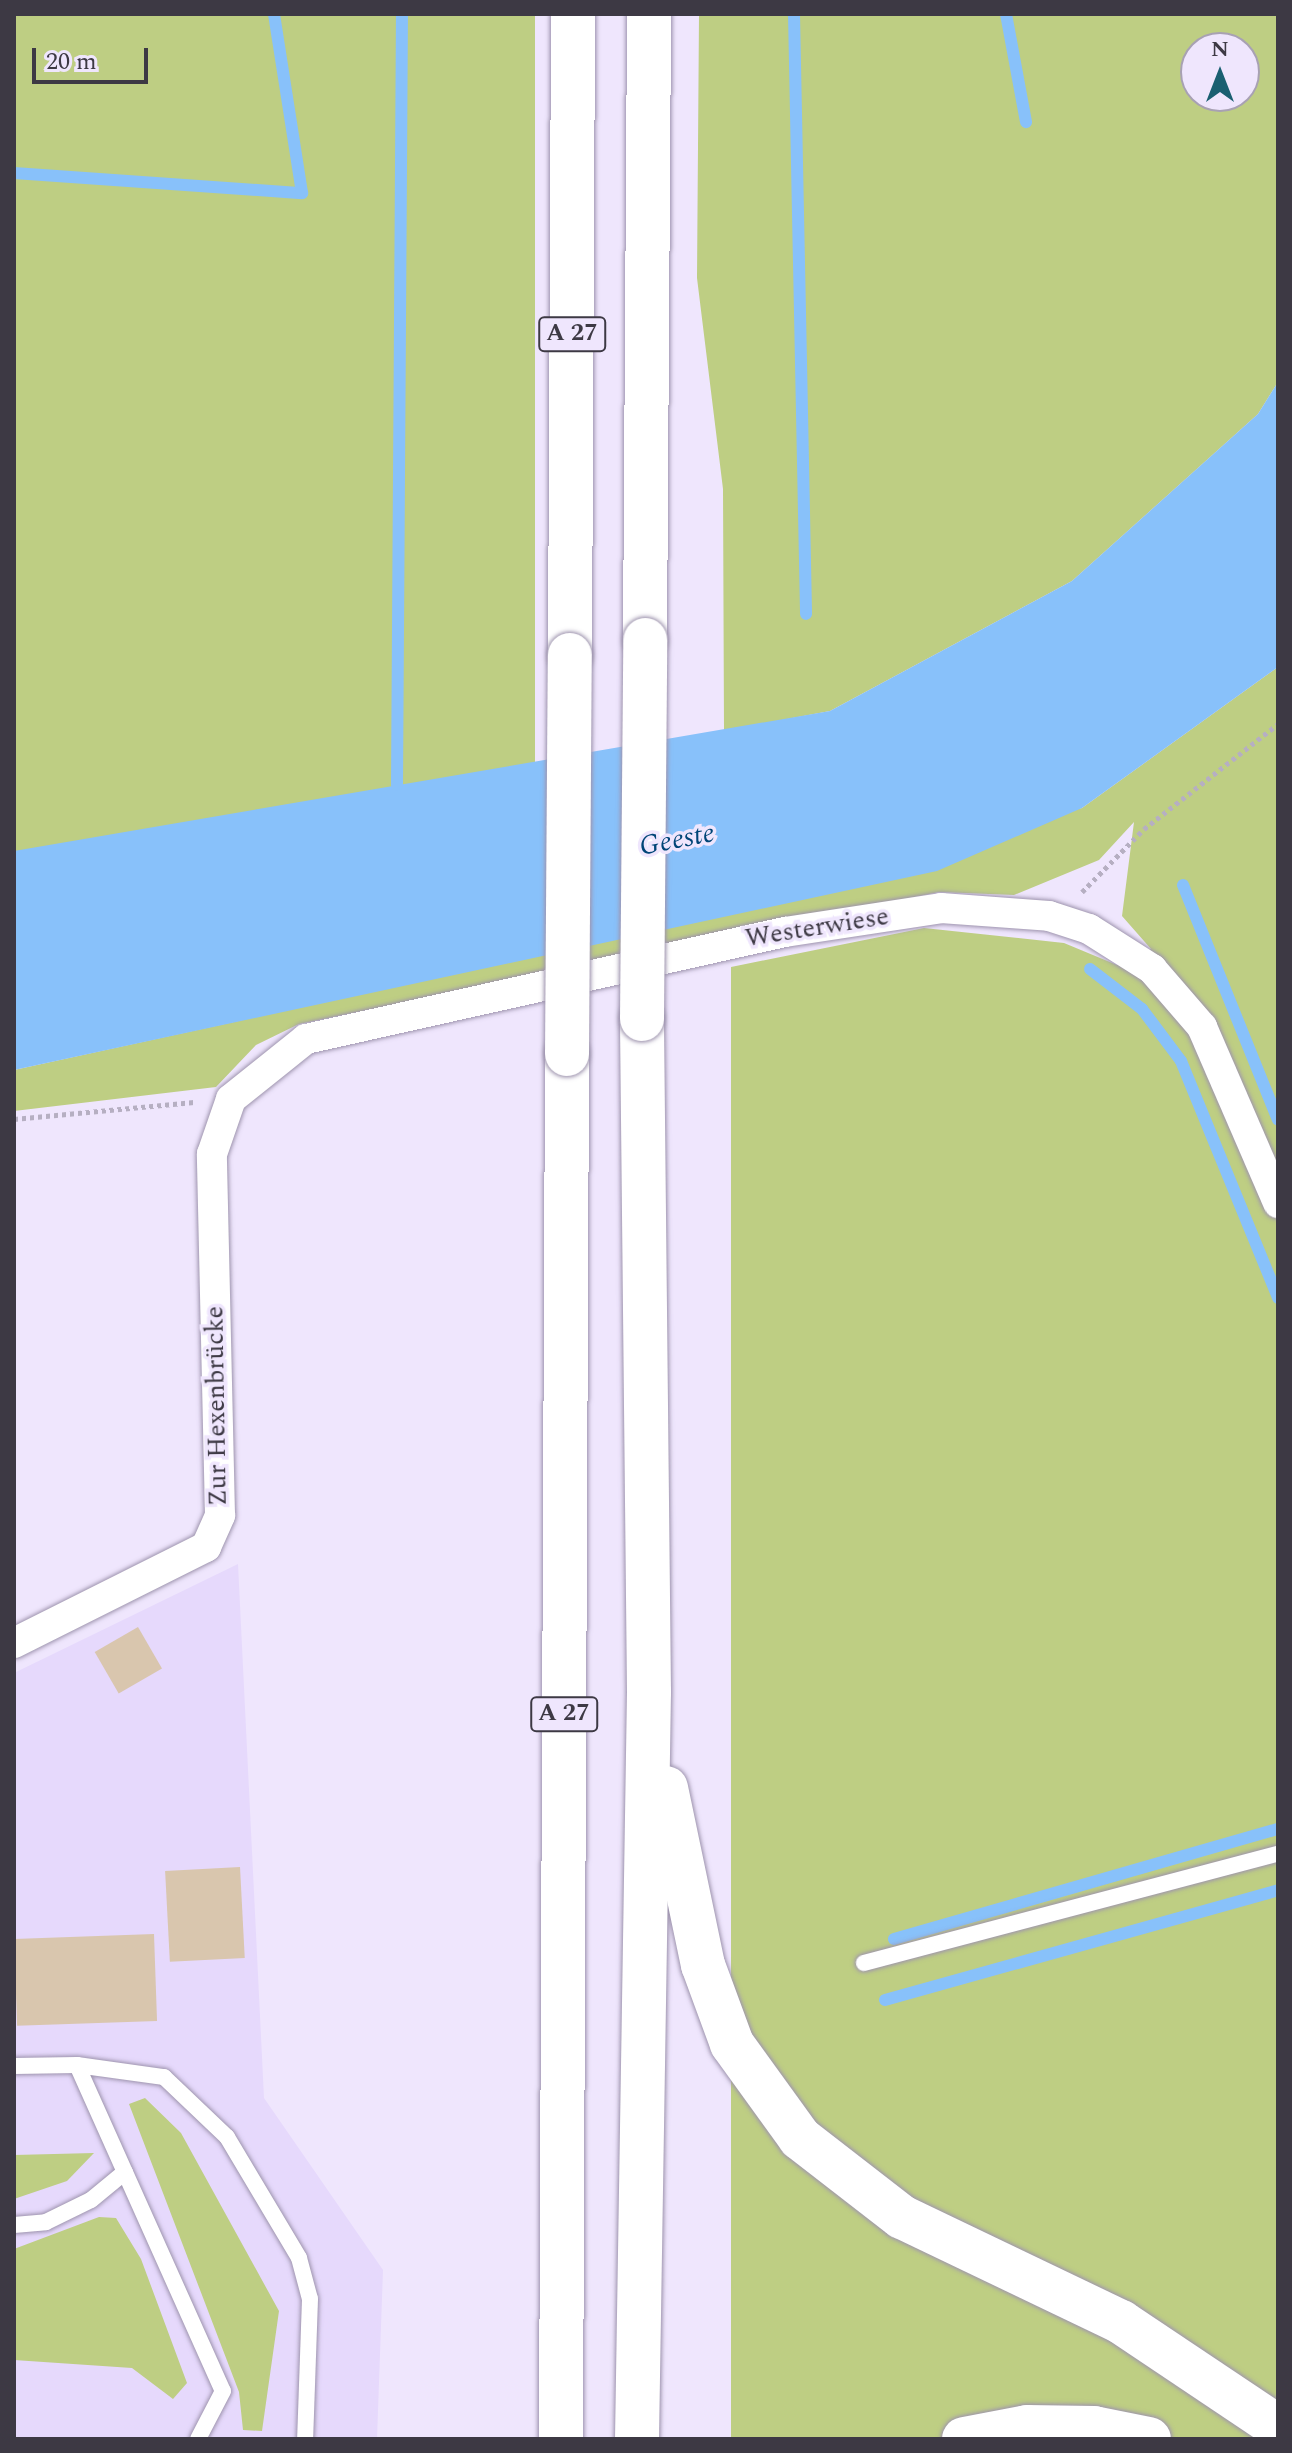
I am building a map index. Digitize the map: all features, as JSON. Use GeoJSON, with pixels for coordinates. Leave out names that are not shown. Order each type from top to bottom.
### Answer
{"type":"FeatureCollection","features":[{"type":"Feature","properties":{"kind":"highway","name":"A 27"},"geometry":{"type":"LineString","coordinates":[[558,2439],[561,2374],[573,14]]}},
{"type":"Feature","properties":{"kind":"highway"},"geometry":{"type":"LineString","coordinates":[[637,2439],[649,1692],[642,1019],[649,14]]}},
{"type":"Feature","properties":{"kind":"highway"},"geometry":{"type":"LineString","coordinates":[[649,1692],[703,1965],[732,2044],[760,2092],[800,2138],[902,2217],[1121,2322],[1278,2427]]}},
{"type":"Feature","properties":{"kind":"highway"},"geometry":{"type":"LineString","coordinates":[[964,2439],[1027,2427],[1094,2428],[1149,2439]]}},
{"type":"Feature","properties":{"kind":"street","name":"Westerwiese"},"geometry":{"type":"LineString","coordinates":[[231,1099],[306,1039],[516,987],[941,908],[1049,916],[1089,929],[1152,969],[1202,1027],[1278,1203]]}},
{"type":"Feature","properties":{"kind":"street","name":"Zur Hexenbrücke"},"geometry":{"type":"LineString","coordinates":[[14,1643],[206,1547],[220,1515],[212,1154],[231,1099]]}},
{"type":"Feature","properties":{"kind":"lane"},"geometry":{"type":"LineString","coordinates":[[864,1963],[1278,1854]]}},
{"type":"Feature","properties":{"kind":"lane"},"geometry":{"type":"LineString","coordinates":[[77,2065],[223,2391],[198,2439]]}},
{"type":"Feature","properties":{"kind":"lane"},"geometry":{"type":"LineString","coordinates":[[14,2066],[77,2065],[164,2077],[227,2137],[299,2258],[310,2299],[305,2439]]}},
{"type":"Feature","properties":{"kind":"lane"},"geometry":{"type":"LineString","coordinates":[[14,2225],[46,2222],[125,2172]]}},
{"type":"Feature","properties":{"kind":"path"},"geometry":{"type":"LineString","coordinates":[[1049,916],[1278,724]]}},
{"type":"Feature","properties":{"kind":"path"},"geometry":{"type":"LineString","coordinates":[[14,1119],[231,1099]]}},
{"type":"Feature","properties":{"kind":"shaded area"},"geometry":{"type":"Polygon","coordinates":[[[238,1564],[264,2098],[383,2270],[377,2439],[14,2439],[14,1673],[238,1564]]]}},
{"type":"Feature","properties":{"kind":"green space"},"geometry":{"type":"Polygon","coordinates":[[[14,14],[535,14],[535,851],[14,851],[14,14]]]}},
{"type":"Feature","properties":{"kind":"green space"},"geometry":{"type":"Polygon","coordinates":[[[699,14],[1278,14],[1278,382],[1258,414],[1072,581],[830,711],[724,731],[723,489],[697,278],[699,14]]]}},
{"type":"Feature","properties":{"kind":"green space"},"geometry":{"type":"Polygon","coordinates":[[[1278,667],[1278,2439],[731,2439],[731,967],[924,928],[1064,943],[1117,965],[1151,949],[1122,916],[1134,822],[1099,860],[1014,895],[939,892],[299,1024],[256,1045],[216,1087],[14,1111],[14,1070],[238,1021],[1082,808],[1278,667]]]}},
{"type":"Feature","properties":{"kind":"green space"},"geometry":{"type":"Polygon","coordinates":[[[145,2098],[181,2133],[279,2311],[262,2431],[243,2430],[239,2392],[129,2104],[145,2098]]]}},
{"type":"Feature","properties":{"kind":"green space"},"geometry":{"type":"Polygon","coordinates":[[[94,2153],[67,2181],[14,2199],[14,2155],[94,2153]]]}},
{"type":"Feature","properties":{"kind":"green space"},"geometry":{"type":"Polygon","coordinates":[[[99,2217],[116,2218],[141,2259],[187,2383],[173,2399],[132,2368],[14,2360],[14,2249],[99,2217]]]}},
{"type":"Feature","properties":{"kind":"water","name":"Geeste"},"geometry":{"type":"Polygon","coordinates":[[[1278,382],[1278,667],[1082,808],[937,871],[14,1070],[14,851],[830,711],[1072,581],[1258,414],[1278,382]]]}},
{"type":"Feature","properties":{"kind":"building"},"geometry":{"type":"Polygon","coordinates":[[[138,1627],[162,1669],[119,1694],[95,1652],[138,1627]]]}},
{"type":"Feature","properties":{"kind":"building"},"geometry":{"type":"Polygon","coordinates":[[[240,1867],[245,1958],[170,1962],[165,1871],[240,1867]]]}},
{"type":"Feature","properties":{"kind":"building"},"geometry":{"type":"Polygon","coordinates":[[[154,1934],[157,2021],[17,2026],[14,1939],[154,1934]]]}},
{"type":"Feature","properties":{"kind":"waterway"},"geometry":{"type":"LineString","coordinates":[[14,173],[302,193],[274,14]]}},
{"type":"Feature","properties":{"kind":"waterway"},"geometry":{"type":"LineString","coordinates":[[397,785],[402,14]]}},
{"type":"Feature","properties":{"kind":"waterway"},"geometry":{"type":"LineString","coordinates":[[794,14],[806,614]]}},
{"type":"Feature","properties":{"kind":"waterway"},"geometry":{"type":"LineString","coordinates":[[1006,14],[1026,122]]}},
{"type":"Feature","properties":{"kind":"waterway"},"geometry":{"type":"LineString","coordinates":[[1183,885],[1278,1120]]}},
{"type":"Feature","properties":{"kind":"waterway"},"geometry":{"type":"LineString","coordinates":[[1090,969],[1142,1009],[1181,1061],[1278,1298]]}},
{"type":"Feature","properties":{"kind":"waterway"},"geometry":{"type":"LineString","coordinates":[[894,1939],[1278,1829]]}},
{"type":"Feature","properties":{"kind":"waterway"},"geometry":{"type":"LineString","coordinates":[[885,2000],[1278,1890]]}}]}
